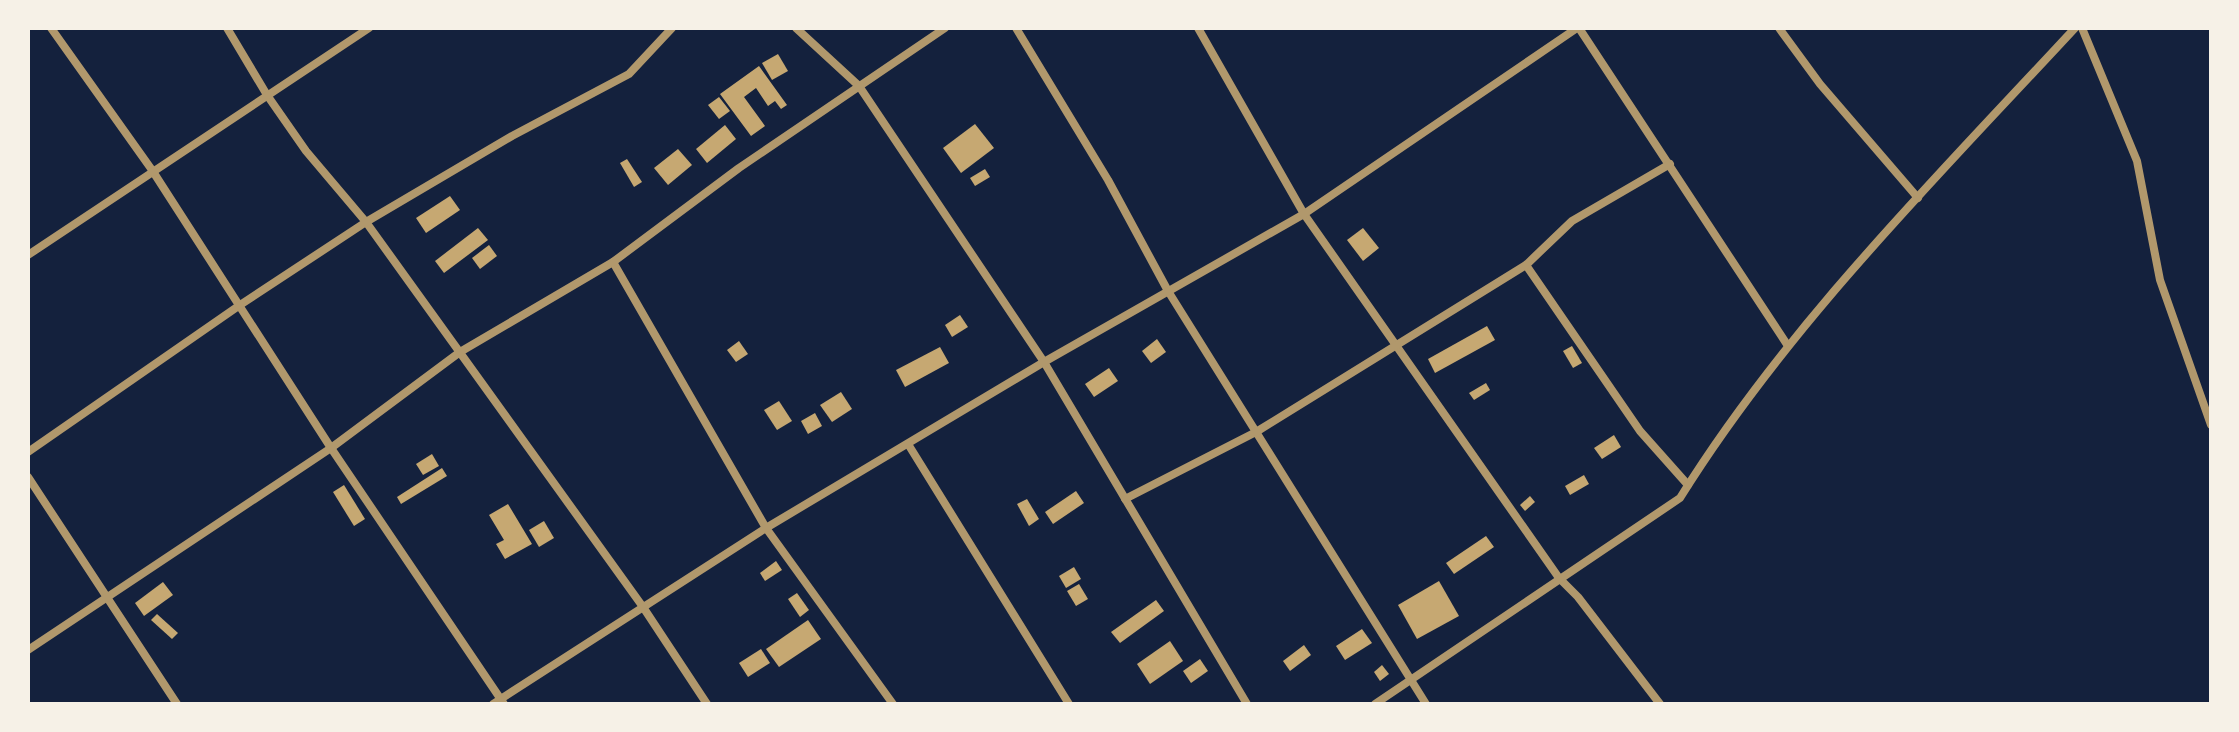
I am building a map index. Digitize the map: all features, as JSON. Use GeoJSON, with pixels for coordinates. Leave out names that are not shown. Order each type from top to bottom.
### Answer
{"type":"FeatureCollection","features":[{"type":"Feature","properties":{"kind":"street"},"geometry":{"type":"LineString","coordinates":[[51,28],[152,170],[499,702],[766,528],[1044,362],[1304,214],[1578,28],[1788,346]]}},
{"type":"Feature","properties":{"kind":"street"},"geometry":{"type":"LineString","coordinates":[[227,28],[267,95],[306,151],[366,222],[643,607],[707,704]]}},
{"type":"Feature","properties":{"kind":"street"},"geometry":{"type":"LineString","coordinates":[[28,255],[369,28]]}},
{"type":"Feature","properties":{"kind":"street"},"geometry":{"type":"LineString","coordinates":[[28,452],[366,222],[512,136],[629,74],[672,28]]}},
{"type":"Feature","properties":{"kind":"street"},"geometry":{"type":"LineString","coordinates":[[796,28],[859,86],[1044,362],[1247,704]]}},
{"type":"Feature","properties":{"kind":"street"},"geometry":{"type":"LineString","coordinates":[[28,650],[331,448],[460,352],[613,262],[739,168],[945,28]]}},
{"type":"Feature","properties":{"kind":"street"},"geometry":{"type":"LineString","coordinates":[[1016,28],[1108,180],[1168,291],[1426,704]]}},
{"type":"Feature","properties":{"kind":"street"},"geometry":{"type":"LineString","coordinates":[[1198,28],[1304,214],[1559,578],[1578,597],[1660,704]]}},
{"type":"Feature","properties":{"kind":"street"},"geometry":{"type":"LineString","coordinates":[[1779,28],[1820,84],[1918,198]]}},
{"type":"Feature","properties":{"kind":"street"},"geometry":{"type":"LineString","coordinates":[[1375,704],[1680,498],[1709,451],[1788,346],[1918,198],[2075,28]]}},
{"type":"Feature","properties":{"kind":"street"},"geometry":{"type":"LineString","coordinates":[[2082,28],[2137,161],[2160,280],[2211,425]]}},
{"type":"Feature","properties":{"kind":"street"},"geometry":{"type":"LineString","coordinates":[[1125,499],[1256,432],[1526,265],[1572,221],[1670,164]]}},
{"type":"Feature","properties":{"kind":"street"},"geometry":{"type":"LineString","coordinates":[[613,262],[766,528],[893,704]]}},
{"type":"Feature","properties":{"kind":"street"},"geometry":{"type":"LineString","coordinates":[[1526,265],[1640,431],[1688,485]]}},
{"type":"Feature","properties":{"kind":"street"},"geometry":{"type":"LineString","coordinates":[[908,444],[1069,704]]}},
{"type":"Feature","properties":{"kind":"street"},"geometry":{"type":"LineString","coordinates":[[28,477],[177,704]]}},
{"type":"Feature","properties":{"kind":"building"},"geometry":{"type":"Polygon","coordinates":[[[778,54],[788,71],[772,80],[762,63],[778,54]]]}},
{"type":"Feature","properties":{"kind":"building"},"geometry":{"type":"Polygon","coordinates":[[[759,66],[787,105],[781,109],[775,101],[768,106],[756,88],[744,97],[765,126],[751,136],[720,94],[759,66]]]}},
{"type":"Feature","properties":{"kind":"building"},"geometry":{"type":"Polygon","coordinates":[[[719,97],[730,111],[719,119],[708,105],[719,97]]]}},
{"type":"Feature","properties":{"kind":"building"},"geometry":{"type":"Polygon","coordinates":[[[975,124],[994,148],[961,173],[943,148],[975,124]]]}},
{"type":"Feature","properties":{"kind":"building"},"geometry":{"type":"Polygon","coordinates":[[[725,125],[736,139],[707,163],[696,149],[725,125]]]}},
{"type":"Feature","properties":{"kind":"building"},"geometry":{"type":"Polygon","coordinates":[[[678,149],[692,165],[668,185],[654,168],[678,149]]]}},
{"type":"Feature","properties":{"kind":"building"},"geometry":{"type":"Polygon","coordinates":[[[627,159],[642,182],[634,187],[620,163],[627,159]]]}},
{"type":"Feature","properties":{"kind":"building"},"geometry":{"type":"Polygon","coordinates":[[[985,169],[990,177],[975,186],[970,178],[985,169]]]}},
{"type":"Feature","properties":{"kind":"building"},"geometry":{"type":"Polygon","coordinates":[[[450,196],[460,210],[426,233],[416,218],[450,196]]]}},
{"type":"Feature","properties":{"kind":"building"},"geometry":{"type":"Polygon","coordinates":[[[478,228],[488,240],[444,273],[435,261],[478,228]]]}},
{"type":"Feature","properties":{"kind":"building"},"geometry":{"type":"Polygon","coordinates":[[[1363,228],[1379,248],[1363,261],[1347,240],[1363,228]]]}},
{"type":"Feature","properties":{"kind":"building"},"geometry":{"type":"Polygon","coordinates":[[[489,245],[497,256],[480,269],[472,258],[489,245]]]}},
{"type":"Feature","properties":{"kind":"building"},"geometry":{"type":"Polygon","coordinates":[[[960,315],[968,327],[952,337],[945,325],[960,315]]]}},
{"type":"Feature","properties":{"kind":"building"},"geometry":{"type":"Polygon","coordinates":[[[1487,326],[1495,340],[1435,373],[1428,359],[1487,326]]]}},
{"type":"Feature","properties":{"kind":"building"},"geometry":{"type":"Polygon","coordinates":[[[1157,339],[1166,352],[1151,363],[1142,351],[1157,339]]]}},
{"type":"Feature","properties":{"kind":"building"},"geometry":{"type":"Polygon","coordinates":[[[739,341],[748,354],[736,362],[727,350],[739,341]]]}},
{"type":"Feature","properties":{"kind":"building"},"geometry":{"type":"Polygon","coordinates":[[[1572,346],[1582,363],[1573,368],[1563,351],[1572,346]]]}},
{"type":"Feature","properties":{"kind":"building"},"geometry":{"type":"Polygon","coordinates":[[[940,347],[949,363],[905,387],[896,370],[940,347]]]}},
{"type":"Feature","properties":{"kind":"building"},"geometry":{"type":"Polygon","coordinates":[[[1109,368],[1118,381],[1094,397],[1085,384],[1109,368]]]}},
{"type":"Feature","properties":{"kind":"building"},"geometry":{"type":"Polygon","coordinates":[[[1486,383],[1490,390],[1474,400],[1469,393],[1486,383]]]}},
{"type":"Feature","properties":{"kind":"building"},"geometry":{"type":"Polygon","coordinates":[[[841,392],[852,409],[832,422],[820,405],[841,392]]]}},
{"type":"Feature","properties":{"kind":"building"},"geometry":{"type":"Polygon","coordinates":[[[779,401],[792,421],[777,430],[764,410],[779,401]]]}},
{"type":"Feature","properties":{"kind":"building"},"geometry":{"type":"Polygon","coordinates":[[[815,413],[822,426],[808,434],[801,421],[815,413]]]}},
{"type":"Feature","properties":{"kind":"building"},"geometry":{"type":"Polygon","coordinates":[[[1614,435],[1621,447],[1602,459],[1594,448],[1614,435]]]}},
{"type":"Feature","properties":{"kind":"building"},"geometry":{"type":"Polygon","coordinates":[[[432,454],[439,466],[423,475],[416,464],[432,454]]]}},
{"type":"Feature","properties":{"kind":"building"},"geometry":{"type":"Polygon","coordinates":[[[442,468],[447,476],[401,504],[397,497],[442,468]]]}},
{"type":"Feature","properties":{"kind":"building"},"geometry":{"type":"Polygon","coordinates":[[[1584,475],[1589,484],[1570,495],[1565,486],[1584,475]]]}},
{"type":"Feature","properties":{"kind":"building"},"geometry":{"type":"Polygon","coordinates":[[[344,485],[365,519],[354,526],[333,492],[344,485]]]}},
{"type":"Feature","properties":{"kind":"building"},"geometry":{"type":"Polygon","coordinates":[[[1076,491],[1084,503],[1053,524],[1045,512],[1076,491]]]}},
{"type":"Feature","properties":{"kind":"building"},"geometry":{"type":"Polygon","coordinates":[[[1530,496],[1535,502],[1525,511],[1520,505],[1530,496]]]}},
{"type":"Feature","properties":{"kind":"building"},"geometry":{"type":"Polygon","coordinates":[[[1027,499],[1039,519],[1029,526],[1017,504],[1027,499]]]}},
{"type":"Feature","properties":{"kind":"building"},"geometry":{"type":"Polygon","coordinates":[[[508,504],[532,544],[505,559],[496,544],[504,540],[489,515],[508,504]]]}},
{"type":"Feature","properties":{"kind":"building"},"geometry":{"type":"Polygon","coordinates":[[[544,521],[554,538],[539,547],[529,530],[544,521]]]}},
{"type":"Feature","properties":{"kind":"building"},"geometry":{"type":"Polygon","coordinates":[[[1486,536],[1494,547],[1454,574],[1446,563],[1486,536]]]}},
{"type":"Feature","properties":{"kind":"building"},"geometry":{"type":"Polygon","coordinates":[[[776,561],[782,570],[765,581],[760,573],[776,561]]]}},
{"type":"Feature","properties":{"kind":"building"},"geometry":{"type":"Polygon","coordinates":[[[1074,567],[1081,579],[1066,588],[1059,576],[1074,567]]]}},
{"type":"Feature","properties":{"kind":"building"},"geometry":{"type":"Polygon","coordinates":[[[1439,581],[1459,616],[1417,639],[1398,605],[1439,581]]]}},
{"type":"Feature","properties":{"kind":"building"},"geometry":{"type":"Polygon","coordinates":[[[163,582],[173,595],[144,616],[135,603],[163,582]]]}},
{"type":"Feature","properties":{"kind":"building"},"geometry":{"type":"Polygon","coordinates":[[[1079,584],[1088,599],[1076,606],[1067,591],[1079,584]]]}},
{"type":"Feature","properties":{"kind":"building"},"geometry":{"type":"Polygon","coordinates":[[[797,593],[809,610],[800,617],[788,599],[797,593]]]}},
{"type":"Feature","properties":{"kind":"building"},"geometry":{"type":"Polygon","coordinates":[[[1156,600],[1164,611],[1120,643],[1111,632],[1156,600]]]}},
{"type":"Feature","properties":{"kind":"building"},"geometry":{"type":"Polygon","coordinates":[[[157,614],[178,633],[172,639],[151,620],[157,614]]]}},
{"type":"Feature","properties":{"kind":"building"},"geometry":{"type":"Polygon","coordinates":[[[808,620],[821,639],[779,667],[766,649],[808,620]]]}},
{"type":"Feature","properties":{"kind":"building"},"geometry":{"type":"Polygon","coordinates":[[[1362,629],[1372,643],[1345,660],[1336,646],[1362,629]]]}},
{"type":"Feature","properties":{"kind":"building"},"geometry":{"type":"Polygon","coordinates":[[[1170,641],[1183,661],[1150,684],[1137,664],[1170,641]]]}},
{"type":"Feature","properties":{"kind":"building"},"geometry":{"type":"Polygon","coordinates":[[[1304,645],[1311,655],[1290,671],[1283,661],[1304,645]]]}},
{"type":"Feature","properties":{"kind":"building"},"geometry":{"type":"Polygon","coordinates":[[[761,649],[770,663],[748,677],[739,663],[761,649]]]}},
{"type":"Feature","properties":{"kind":"building"},"geometry":{"type":"Polygon","coordinates":[[[1200,659],[1208,671],[1191,683],[1183,671],[1200,659]]]}},
{"type":"Feature","properties":{"kind":"building"},"geometry":{"type":"Polygon","coordinates":[[[1382,665],[1389,674],[1380,681],[1374,672],[1382,665]]]}}]}
